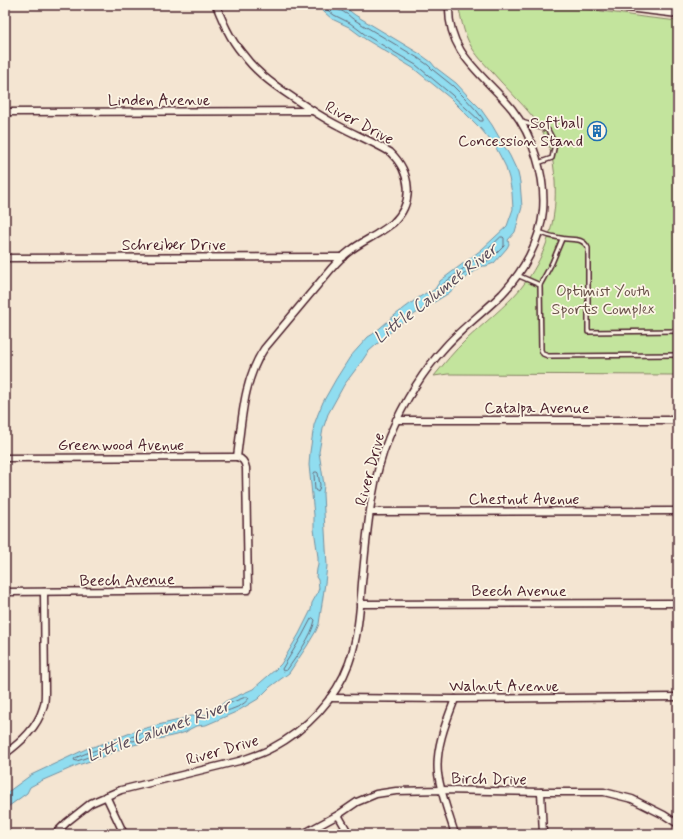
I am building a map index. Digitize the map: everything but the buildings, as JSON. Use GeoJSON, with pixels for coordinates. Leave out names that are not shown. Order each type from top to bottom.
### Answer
{"type":"FeatureCollection","features":[{"type":"Feature","properties":{"kind":"street","name":"River Drive"},"geometry":{"type":"LineString","coordinates":[[216,5],[223,23],[232,39],[241,53],[254,68],[271,83],[313,111],[338,126],[390,152],[401,164],[408,181],[407,200],[404,209],[398,217],[392,224],[350,250],[331,269],[258,358],[248,387],[237,457]]}},
{"type":"Feature","properties":{"kind":"street","name":"River Drive"},"geometry":{"type":"LineString","coordinates":[[55,834],[66,822],[91,803],[121,790],[239,761],[255,756],[272,748],[289,738],[316,714],[330,698],[340,683],[349,663],[354,644],[374,487],[386,444],[396,420],[417,382],[437,356],[457,335],[502,294],[517,275],[529,256],[539,232],[543,210],[543,194],[538,163],[529,137],[521,122],[504,100],[475,70],[463,55],[450,26],[449,5]]}},
{"type":"Feature","properties":{"kind":"street"},"geometry":{"type":"LineString","coordinates":[[611,5],[678,13]]}},
{"type":"Feature","properties":{"kind":"street","name":"Linden Avenue"},"geometry":{"type":"LineString","coordinates":[[5,112],[313,111]]}},
{"type":"Feature","properties":{"kind":"street","name":"Schreiber Drive"},"geometry":{"type":"LineString","coordinates":[[5,258],[343,257]]}},
{"type":"Feature","properties":{"kind":"street","name":"Catalpa Avenue"},"geometry":{"type":"LineString","coordinates":[[396,420],[678,420]]}},
{"type":"Feature","properties":{"kind":"street","name":"Greenwood Avenue"},"geometry":{"type":"LineString","coordinates":[[5,458],[237,457]]}},
{"type":"Feature","properties":{"kind":"street","name":"Beech Avenue"},"geometry":{"type":"LineString","coordinates":[[5,592],[248,590],[246,468],[242,459],[237,457]]}},
{"type":"Feature","properties":{"kind":"street","name":"Chestnut Avenue"},"geometry":{"type":"LineString","coordinates":[[370,512],[678,511]]}},
{"type":"Feature","properties":{"kind":"street"},"geometry":{"type":"LineString","coordinates":[[5,754],[20,743],[30,731],[39,718],[44,707],[44,592]]}},
{"type":"Feature","properties":{"kind":"street","name":"Beech Avenue"},"geometry":{"type":"LineString","coordinates":[[360,604],[678,603]]}},
{"type":"Feature","properties":{"kind":"street","name":"Walnut Avenue"},"geometry":{"type":"LineString","coordinates":[[330,698],[455,699],[678,697]]}},
{"type":"Feature","properties":{"kind":"street"},"geometry":{"type":"LineString","coordinates":[[454,834],[438,773],[438,751],[444,728],[455,699]]}},
{"type":"Feature","properties":{"kind":"street","name":"Birch Drive"},"geometry":{"type":"LineString","coordinates":[[303,834],[338,815],[357,802],[376,794],[396,791],[442,790],[604,792],[632,800],[664,815],[678,824]]}},
{"type":"Feature","properties":{"kind":"street"},"geometry":{"type":"LineString","coordinates":[[541,792],[543,834]]}},
{"type":"Feature","properties":{"kind":"street"},"geometry":{"type":"LineString","coordinates":[[106,796],[124,834]]}},
{"type":"Feature","properties":{"kind":"street"},"geometry":{"type":"LineString","coordinates":[[338,815],[349,834]]}},
{"type":"Feature","properties":{"kind":"lane"},"geometry":{"type":"LineString","coordinates":[[521,122],[548,130],[556,144],[552,158],[538,163]]}},
{"type":"Feature","properties":{"kind":"lane"},"geometry":{"type":"LineString","coordinates":[[539,232],[562,239],[581,240],[588,248],[588,332],[678,331]]}},
{"type":"Feature","properties":{"kind":"lane"},"geometry":{"type":"LineString","coordinates":[[562,239],[552,263],[540,285],[541,350],[543,354],[548,356],[678,355]]}},
{"type":"Feature","properties":{"kind":"lane"},"geometry":{"type":"LineString","coordinates":[[517,275],[540,285]]}},
{"type":"Feature","properties":{"kind":"green space","name":"Optimist Youth Sports Complex"},"geometry":{"type":"Polygon","coordinates":[[[459,5],[560,5],[678,21],[678,375],[448,374],[434,376],[462,344],[515,295],[530,276],[537,265],[547,242],[555,207],[555,181],[552,155],[543,131],[528,111],[478,56],[472,47],[463,27],[459,5]]]}},
{"type":"Feature","properties":{"kind":"water","name":"Little Calumet River"},"geometry":{"type":"Polygon","coordinates":[[[316,5],[338,5],[346,8],[420,54],[456,83],[480,108],[492,125],[518,173],[522,207],[515,232],[508,240],[509,244],[507,248],[494,263],[482,266],[449,293],[402,322],[368,352],[344,385],[328,414],[323,429],[319,452],[324,485],[323,494],[327,566],[319,624],[307,646],[289,673],[270,687],[258,699],[236,712],[206,725],[196,726],[186,732],[125,747],[78,765],[30,787],[27,793],[5,809],[5,794],[31,775],[86,749],[138,730],[191,716],[209,714],[226,701],[253,689],[281,664],[311,610],[312,603],[319,588],[316,577],[318,557],[314,529],[309,465],[314,425],[323,402],[350,357],[368,337],[418,298],[435,289],[440,281],[481,250],[507,226],[513,209],[509,178],[505,165],[495,146],[481,129],[450,98],[413,68],[365,39],[349,27],[332,19],[316,5]]]}},
{"type":"Feature","properties":{"kind":"place","name":"Softball Concession Stand"},"geometry":{"type":"Point","coordinates":[597,131]}}]}
